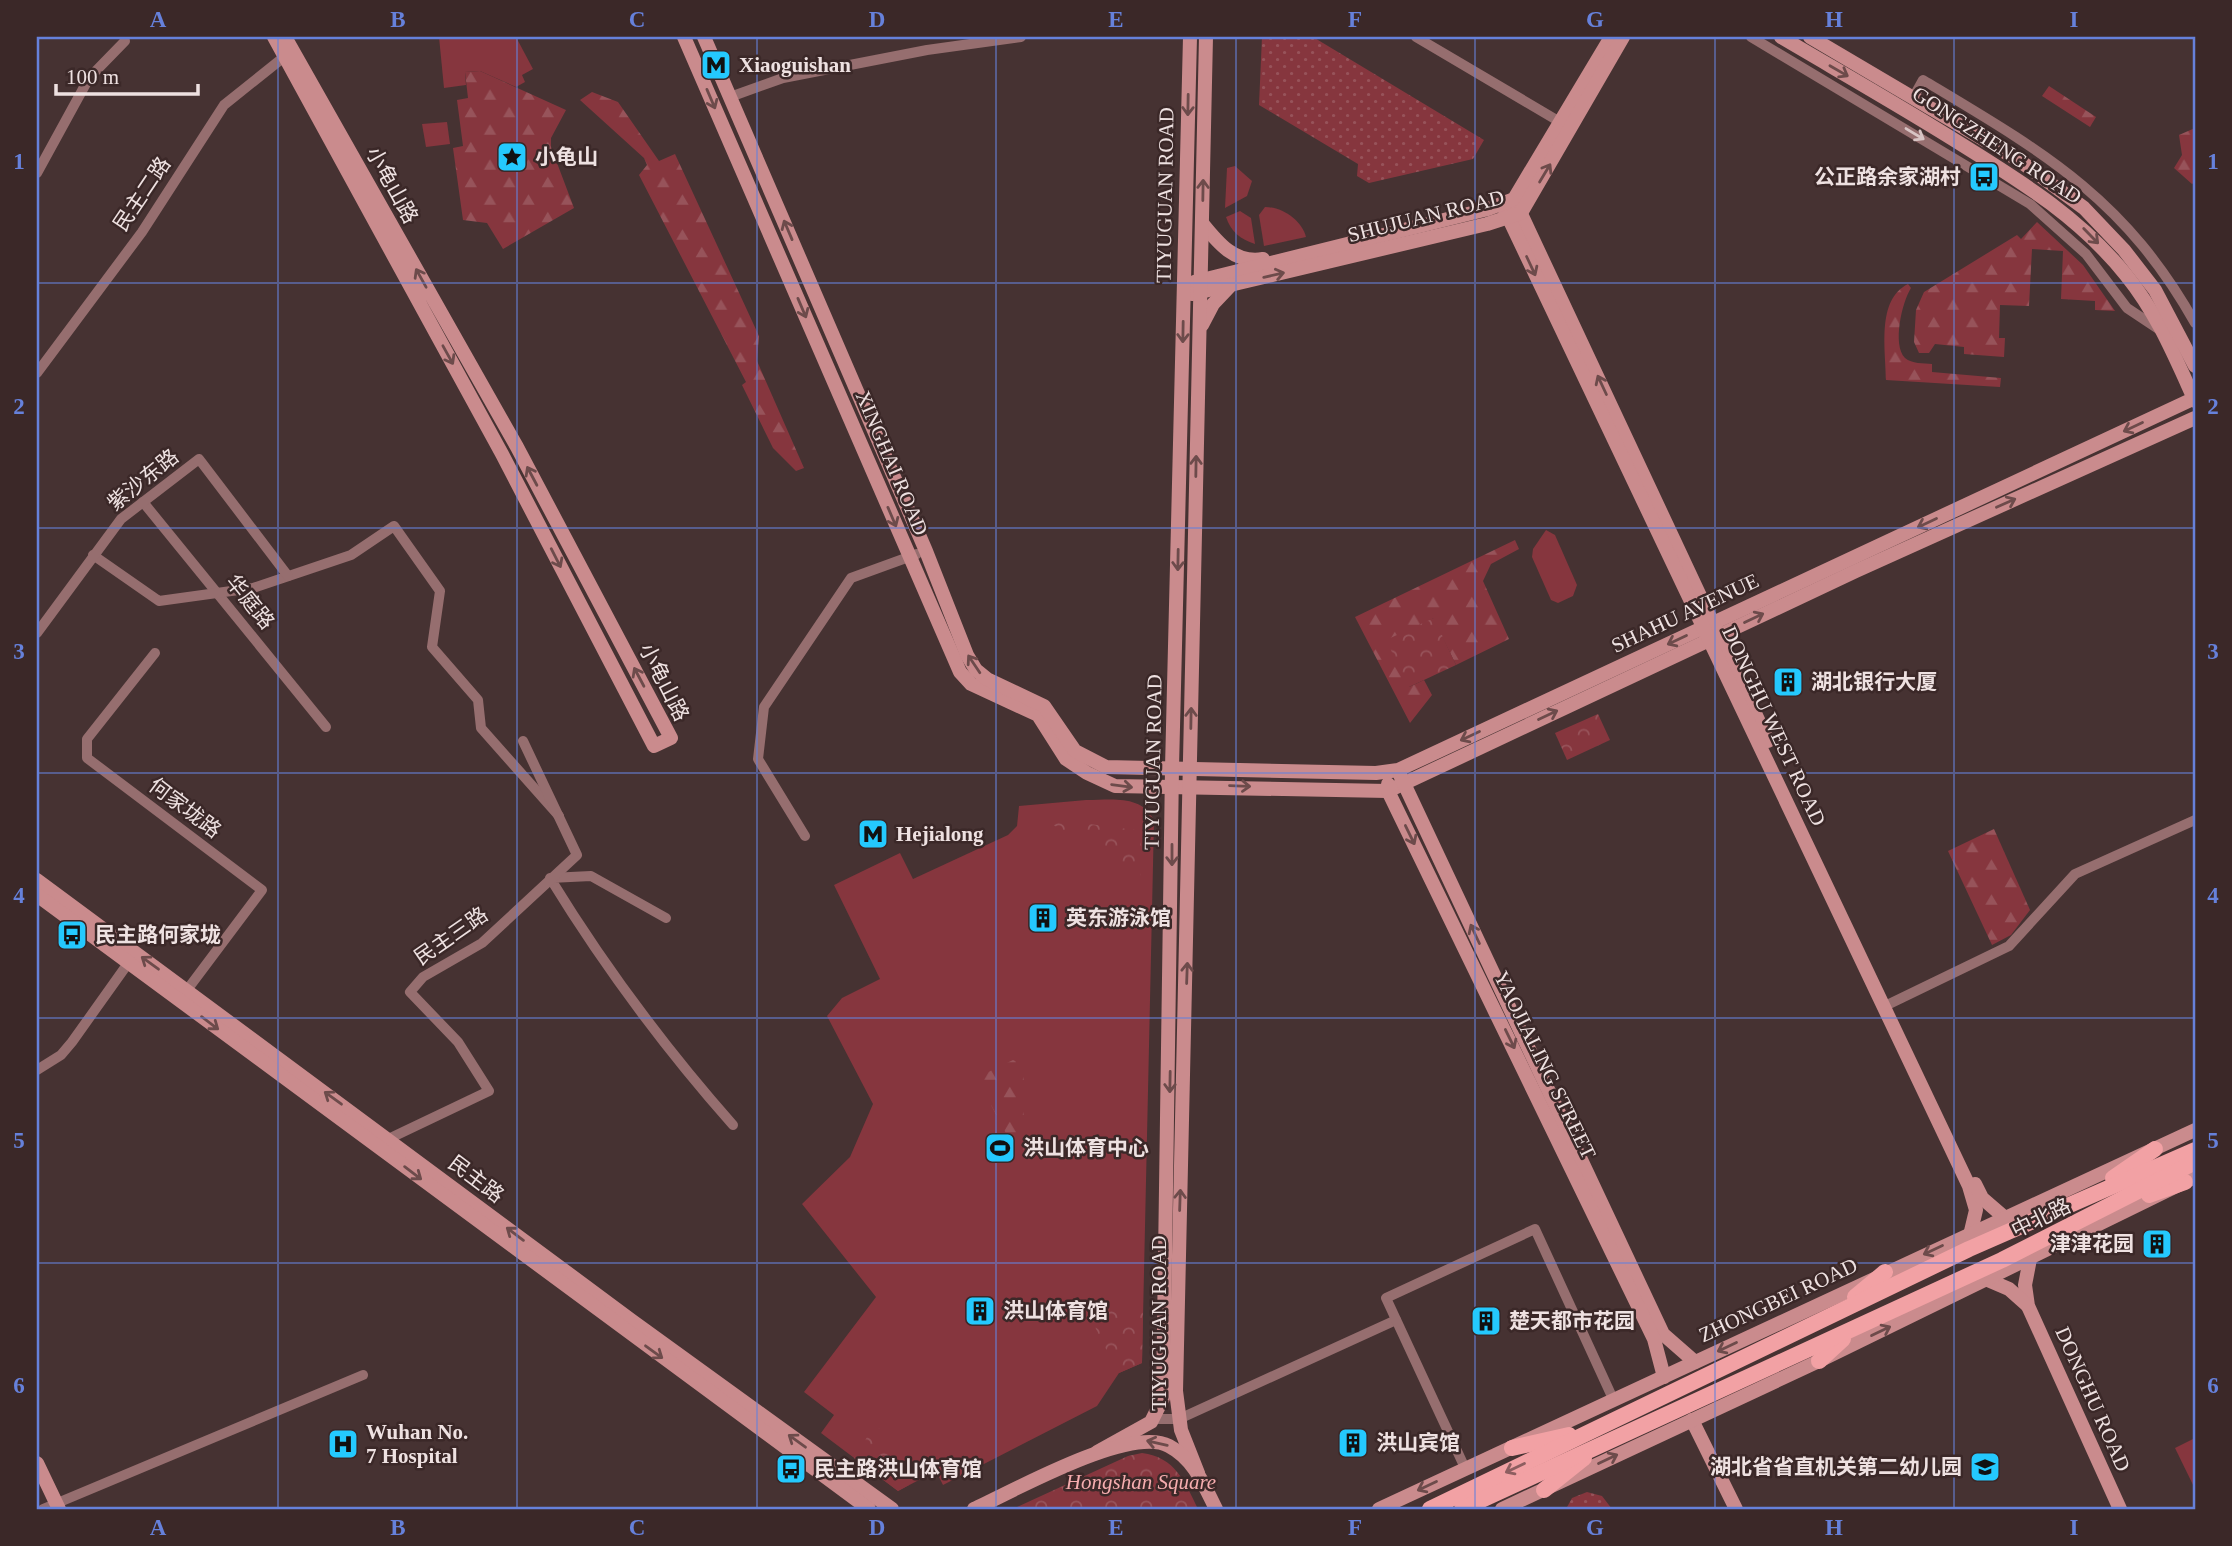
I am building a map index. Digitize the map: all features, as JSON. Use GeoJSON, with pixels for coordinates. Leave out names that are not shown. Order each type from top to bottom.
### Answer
{"type":"FeatureCollection","features":[{"type":"Feature","properties":{"kind":"main road","name":"小龟山路"},"geometry":{"type":"LineString","coordinates":[[274,37],[289,54],[517,447],[671,738],[654,746],[289,54],[285,37]]}},
{"type":"Feature","properties":{"kind":"main road","name":"XINGHAI ROAD"},"geometry":{"type":"LineString","coordinates":[[684,37],[964,679],[1038,715],[1066,759],[1087,773],[1125,788],[1172,787]]}},
{"type":"Feature","properties":{"kind":"main road","name":"XINGHAI ROAD"},"geometry":{"type":"LineString","coordinates":[[704,37],[926,551],[967,655],[981,675],[1044,706],[1068,743],[1084,758],[1113,768],[1172,768]]}},
{"type":"Feature","properties":{"kind":"main road","name":"TIYUGUAN ROAD"},"geometry":{"type":"LineString","coordinates":[[1097,1452],[1154,1419],[1163,1398],[1172,768],[1189,37]]}},
{"type":"Feature","properties":{"kind":"main road","name":"TIYUGUAN ROAD"},"geometry":{"type":"LineString","coordinates":[[1198,1473],[1179,1419],[1176,1391],[1206,37]]}},
{"type":"Feature","properties":{"kind":"main road","name":"SHUJUAN ROAD"},"geometry":{"type":"LineString","coordinates":[[1184,290],[1278,260],[1511,209],[1611,37]]}},
{"type":"Feature","properties":{"kind":"main road","name":"SHUJUAN ROAD"},"geometry":{"type":"LineString","coordinates":[[1201,286],[1231,285],[1511,209],[1623,37]]}},
{"type":"Feature","properties":{"kind":"main road","name":"GONGZHENG ROAD"},"geometry":{"type":"LineString","coordinates":[[1781,37],[1924,121],[2055,204],[2087,232],[2126,275],[2162,331],[2195,399]]}},
{"type":"Feature","properties":{"kind":"main road","name":"GONGZHENG ROAD"},"geometry":{"type":"LineString","coordinates":[[1810,37],[2040,174],[2084,208],[2141,270],[2167,309],[2195,366]]}},
{"type":"Feature","properties":{"kind":"main road","name":"DONGHU WEST ROAD"},"geometry":{"type":"LineString","coordinates":[[1511,209],[1974,1184],[1982,1198],[2004,1216]]}},
{"type":"Feature","properties":{"kind":"main road"},"geometry":{"type":"LineString","coordinates":[[1202,223],[1220,244],[1238,257],[1278,260]]}},
{"type":"Feature","properties":{"kind":"main road"},"geometry":{"type":"LineString","coordinates":[[1200,329],[1213,304],[1231,285]]}},
{"type":"Feature","properties":{"kind":"main road"},"geometry":{"type":"LineString","coordinates":[[2167,309],[2195,342]]}},
{"type":"Feature","properties":{"kind":"main road","name":"SHAHU AVENUE"},"geometry":{"type":"LineString","coordinates":[[1712,631],[2195,399]]}},
{"type":"Feature","properties":{"kind":"main road","name":"SHAHU AVENUE"},"geometry":{"type":"LineString","coordinates":[[1172,768],[1396,775],[1712,631],[2195,418]]}},
{"type":"Feature","properties":{"kind":"main road","name":"YAOJIALING STREET"},"geometry":{"type":"LineString","coordinates":[[1396,775],[1388,791],[1654,1339],[1664,1377]]}},
{"type":"Feature","properties":{"kind":"main road","name":"YAOJIALING STREET"},"geometry":{"type":"LineString","coordinates":[[1396,775],[1663,1334],[1695,1362]]}},
{"type":"Feature","properties":{"kind":"main road"},"geometry":{"type":"LineString","coordinates":[[1172,787],[1388,791]]}},
{"type":"Feature","properties":{"kind":"main road","name":"民主路"},"geometry":{"type":"LineString","coordinates":[[37,880],[187,990],[382,1142],[869,1509]]}},
{"type":"Feature","properties":{"kind":"main road","name":"民主路"},"geometry":{"type":"LineString","coordinates":[[37,895],[892,1509]]}},
{"type":"Feature","properties":{"kind":"main road","name":"DONGHU WEST ROAD"},"geometry":{"type":"LineString","coordinates":[[1888,1005],[1973,1195],[1976,1210],[1971,1231]]}},
{"type":"Feature","properties":{"kind":"main road","name":"ZHONGBEI ROAD"},"geometry":{"type":"LineString","coordinates":[[1378,1509],[1614,1401],[1971,1231],[2195,1130]]}},
{"type":"Feature","properties":{"kind":"main road"},"geometry":{"type":"LineString","coordinates":[[2088,1195],[2155,1149]]}},
{"type":"Feature","properties":{"kind":"main road","name":"ZHONGBEI ROAD"},"geometry":{"type":"LineString","coordinates":[[1502,1509],[2031,1259],[2186,1170],[2195,1150]]}},
{"type":"Feature","properties":{"kind":"main road","name":"ZHONGBEI ROAD"},"geometry":{"type":"LineString","coordinates":[[1462,1509],[1833,1315],[2088,1195],[2186,1170]]}},
{"type":"Feature","properties":{"kind":"main road","name":"ZHONGBEI ROAD"},"geometry":{"type":"LineString","coordinates":[[1430,1509],[1856,1327],[2186,1170]]}},
{"type":"Feature","properties":{"kind":"main road","name":"DONGHU ROAD"},"geometry":{"type":"LineString","coordinates":[[2031,1259],[2025,1278],[2028,1306],[2120,1509]]}},
{"type":"Feature","properties":{"kind":"main road"},"geometry":{"type":"LineString","coordinates":[[1833,1315],[1885,1272]]}},
{"type":"Feature","properties":{"kind":"main road","name":"DONGHU ROAD"},"geometry":{"type":"LineString","coordinates":[[1987,1280],[2009,1289],[2028,1306]]}},
{"type":"Feature","properties":{"kind":"main road"},"geometry":{"type":"LineString","coordinates":[[1819,1361],[1856,1327]]}},
{"type":"Feature","properties":{"kind":"main road"},"geometry":{"type":"LineString","coordinates":[[1692,1420],[1736,1509]]}},
{"type":"Feature","properties":{"kind":"main road"},"geometry":{"type":"LineString","coordinates":[[1512,1448],[1602,1434]]}},
{"type":"Feature","properties":{"kind":"main road"},"geometry":{"type":"LineString","coordinates":[[1544,1490],[1602,1434]]}},
{"type":"Feature","properties":{"kind":"main road"},"geometry":{"type":"LineString","coordinates":[[974,1509],[1097,1452],[1155,1440],[1180,1453],[1198,1473],[1216,1509]]}},
{"type":"Feature","properties":{"kind":"main road"},"geometry":{"type":"LineString","coordinates":[[37,1463],[53,1508]]}},
{"type":"Feature","properties":{"kind":"street"},"geometry":{"type":"LineString","coordinates":[[926,37],[927,50]]}},
{"type":"Feature","properties":{"kind":"street"},"geometry":{"type":"LineString","coordinates":[[730,97],[783,78],[927,50],[1021,37]]}},
{"type":"Feature","properties":{"kind":"street"},"geometry":{"type":"LineString","coordinates":[[1416,37],[1560,122]]}},
{"type":"Feature","properties":{"kind":"street"},"geometry":{"type":"LineString","coordinates":[[1751,37],[2030,204],[2086,254],[2127,308],[2162,331]]}},
{"type":"Feature","properties":{"kind":"street"},"geometry":{"type":"LineString","coordinates":[[37,173],[89,78],[125,41]]}},
{"type":"Feature","properties":{"kind":"street","name":"民主二路"},"geometry":{"type":"LineString","coordinates":[[37,373],[142,232],[224,104],[289,54]]}},
{"type":"Feature","properties":{"kind":"street"},"geometry":{"type":"LineString","coordinates":[[1913,98],[1923,80],[2046,155],[2110,207],[2167,275],[2195,323]]}},
{"type":"Feature","properties":{"kind":"street","name":"紫沙东路"},"geometry":{"type":"LineString","coordinates":[[37,633],[121,519],[199,459],[288,576]]}},
{"type":"Feature","properties":{"kind":"street","name":"华庭路"},"geometry":{"type":"LineString","coordinates":[[143,502],[326,727]]}},
{"type":"Feature","properties":{"kind":"street"},"geometry":{"type":"LineString","coordinates":[[93,555],[159,601],[253,587],[288,576],[351,555],[394,526],[439,592],[432,647],[478,700],[481,729],[559,816]]}},
{"type":"Feature","properties":{"kind":"street"},"geometry":{"type":"LineString","coordinates":[[805,836],[758,759],[764,707],[851,578],[926,551]]}},
{"type":"Feature","properties":{"kind":"street","name":"何家垅路"},"geometry":{"type":"LineString","coordinates":[[155,653],[87,739],[88,758],[262,890],[187,990]]}},
{"type":"Feature","properties":{"kind":"street"},"geometry":{"type":"LineString","coordinates":[[523,741],[559,816]]}},
{"type":"Feature","properties":{"kind":"street","name":"民主三路"},"geometry":{"type":"LineString","coordinates":[[382,1142],[489,1091],[458,1042],[410,992],[423,977],[482,943],[577,855],[559,816]]}},
{"type":"Feature","properties":{"kind":"street"},"geometry":{"type":"LineString","coordinates":[[1888,1005],[2008,946],[2075,874],[2195,820]]}},
{"type":"Feature","properties":{"kind":"street"},"geometry":{"type":"LineString","coordinates":[[666,918],[591,876],[550,878],[590,943],[674,1059],[733,1125]]}},
{"type":"Feature","properties":{"kind":"street"},"geometry":{"type":"LineString","coordinates":[[37,1070],[67,1049],[129,962]]}},
{"type":"Feature","properties":{"kind":"street"},"geometry":{"type":"LineString","coordinates":[[1465,1468],[1386,1298],[1535,1229],[1614,1401]]}},
{"type":"Feature","properties":{"kind":"street"},"geometry":{"type":"LineString","coordinates":[[1154,1419],[1179,1419],[1396,1320]]}},
{"type":"Feature","properties":{"kind":"street"},"geometry":{"type":"LineString","coordinates":[[53,1508],[363,1375]]}},
{"type":"Feature","properties":{"kind":"green space"},"geometry":{"type":"Polygon","coordinates":[[[439,37],[516,37],[533,69],[522,75],[525,82],[516,87],[480,71],[465,72],[466,85],[444,88],[439,37]]]}},
{"type":"Feature","properties":{"kind":"green space"},"geometry":{"type":"Polygon","coordinates":[[[1262,37],[1313,37],[1484,140],[1473,159],[1369,183],[1357,176],[1358,164],[1259,105],[1262,37]]]}},
{"type":"Feature","properties":{"kind":"green space"},"geometry":{"type":"Polygon","coordinates":[[[480,71],[566,110],[551,138],[551,147],[574,208],[503,249],[487,223],[463,220],[453,148],[463,146],[457,100],[468,98],[465,72],[480,71]]]}},
{"type":"Feature","properties":{"kind":"green space"},"geometry":{"type":"Polygon","coordinates":[[[2049,86],[2096,117],[2090,127],[2042,96],[2049,86]]]}},
{"type":"Feature","properties":{"kind":"green space"},"geometry":{"type":"Polygon","coordinates":[[[592,92],[618,102],[659,161],[675,154],[759,336],[757,361],[804,468],[796,471],[773,448],[742,385],[746,382],[639,175],[647,165],[644,158],[580,100],[592,92]]]}},
{"type":"Feature","properties":{"kind":"green space"},"geometry":{"type":"Polygon","coordinates":[[[447,122],[450,144],[426,147],[422,124],[447,122]]]}},
{"type":"Feature","properties":{"kind":"green space"},"geometry":{"type":"Polygon","coordinates":[[[2195,128],[2195,182],[2192,184],[2174,168],[2182,155],[2179,135],[2195,128]]]}},
{"type":"Feature","properties":{"kind":"green space"},"geometry":{"type":"Polygon","coordinates":[[[1235,166],[1252,181],[1247,196],[1225,208],[1227,168],[1235,166]]]}},
{"type":"Feature","properties":{"kind":"green space"},"geometry":{"type":"Polygon","coordinates":[[[1265,207],[1278,209],[1291,216],[1306,237],[1264,246],[1259,215],[1265,207]]]}},
{"type":"Feature","properties":{"kind":"green space"},"geometry":{"type":"Polygon","coordinates":[[[1240,211],[1251,218],[1255,244],[1237,234],[1228,222],[1226,217],[1240,211]]]}},
{"type":"Feature","properties":{"kind":"green space"},"geometry":{"type":"Polygon","coordinates":[[[2037,222],[2083,265],[2115,311],[2095,310],[2095,301],[2061,299],[2063,251],[2032,249],[2029,306],[2000,305],[1999,338],[2005,338],[2004,357],[1964,354],[1964,347],[1935,344],[1929,353],[1919,353],[1914,342],[1916,310],[1924,292],[2017,235],[2021,239],[2037,222]]]}},
{"type":"Feature","properties":{"kind":"green space"},"geometry":{"type":"Polygon","coordinates":[[[1908,284],[1911,288],[1904,303],[1899,334],[1901,352],[1905,358],[1932,364],[1932,372],[2001,378],[2000,387],[1886,380],[1887,313],[1898,291],[1908,284]]]}},
{"type":"Feature","properties":{"kind":"green space"},"geometry":{"type":"Polygon","coordinates":[[[1546,530],[1555,535],[1577,585],[1573,596],[1558,603],[1551,600],[1532,557],[1533,549],[1546,530]]]}},
{"type":"Feature","properties":{"kind":"green space"},"geometry":{"type":"Polygon","coordinates":[[[1515,540],[1519,549],[1491,564],[1483,581],[1509,639],[1456,665],[1433,618],[1409,687],[1424,680],[1432,695],[1410,723],[1355,617],[1515,540]]]}},
{"type":"Feature","properties":{"kind":"green space"},"geometry":{"type":"Polygon","coordinates":[[[1434,618],[1456,665],[1409,687],[1386,640],[1434,618]]]}},
{"type":"Feature","properties":{"kind":"green space"},"geometry":{"type":"Polygon","coordinates":[[[1598,714],[1610,740],[1567,760],[1555,733],[1598,714]]]}},
{"type":"Feature","properties":{"kind":"green space","name":"洪山体育中心"},"geometry":{"type":"Polygon","coordinates":[[[1115,799],[1133,802],[1148,812],[1154,820],[1142,1363],[1119,1373],[1097,1406],[943,1485],[936,1471],[898,1491],[821,1433],[834,1415],[804,1392],[876,1297],[802,1204],[850,1157],[873,1104],[827,1016],[842,998],[880,979],[834,885],[900,853],[913,879],[1008,835],[1017,826],[1019,806],[1115,799]]]}},
{"type":"Feature","properties":{"kind":"green space"},"geometry":{"type":"Polygon","coordinates":[[[1056,811],[1074,822],[1135,830],[1142,854],[1139,878],[1128,881],[1091,844],[1047,822],[1046,819],[1056,811]]]}},
{"type":"Feature","properties":{"kind":"green space"},"geometry":{"type":"Polygon","coordinates":[[[1994,829],[2030,910],[2011,935],[1992,945],[1948,851],[1994,829]]]}},
{"type":"Feature","properties":{"kind":"green space"},"geometry":{"type":"Polygon","coordinates":[[[1013,1060],[1020,1063],[1024,1075],[1024,1161],[1021,1162],[991,1105],[995,1102],[990,1090],[982,1094],[974,1079],[1013,1060]]]}},
{"type":"Feature","properties":{"kind":"green space"},"geometry":{"type":"Polygon","coordinates":[[[1100,1305],[1143,1307],[1142,1363],[1119,1373],[1114,1371],[1094,1319],[1100,1305]]]}},
{"type":"Feature","properties":{"kind":"green space"},"geometry":{"type":"Polygon","coordinates":[[[880,1428],[909,1485],[898,1491],[854,1458],[869,1434],[880,1428]]]}},
{"type":"Feature","properties":{"kind":"green space"},"geometry":{"type":"Polygon","coordinates":[[[2195,1438],[2195,1489],[2175,1448],[2195,1438]]]}},
{"type":"Feature","properties":{"kind":"green space","name":"Hongshan Square"},"geometry":{"type":"Polygon","coordinates":[[[1142,1453],[1153,1455],[1171,1465],[1183,1480],[1198,1509],[1013,1509],[1128,1456],[1142,1453]]]}},
{"type":"Feature","properties":{"kind":"green space"},"geometry":{"type":"Polygon","coordinates":[[[1587,1492],[1602,1496],[1612,1509],[1566,1509],[1572,1498],[1587,1492]]]}},
{"type":"Feature","properties":{"kind":"place","name":"Xiaoguishan"},"geometry":{"type":"Point","coordinates":[716,65]}},
{"type":"Feature","properties":{"kind":"place","name":"小龟山"},"geometry":{"type":"Point","coordinates":[512,157]}},
{"type":"Feature","properties":{"kind":"place","name":"公正路余家湖村"},"geometry":{"type":"Point","coordinates":[1984,177]}},
{"type":"Feature","properties":{"kind":"place","name":"湖北银行大厦"},"geometry":{"type":"Point","coordinates":[1788,682]}},
{"type":"Feature","properties":{"kind":"place","name":"Hejialong"},"geometry":{"type":"Point","coordinates":[873,834]}},
{"type":"Feature","properties":{"kind":"place","name":"英东游泳馆"},"geometry":{"type":"Point","coordinates":[1043,918]}},
{"type":"Feature","properties":{"kind":"place","name":"民主路何家垅"},"geometry":{"type":"Point","coordinates":[72,935]}},
{"type":"Feature","properties":{"kind":"place","name":"洪山体育中心"},"geometry":{"type":"Point","coordinates":[1000,1148]}},
{"type":"Feature","properties":{"kind":"place","name":"津津花园"},"geometry":{"type":"Point","coordinates":[2157,1244]}},
{"type":"Feature","properties":{"kind":"place","name":"洪山体育馆"},"geometry":{"type":"Point","coordinates":[980,1311]}},
{"type":"Feature","properties":{"kind":"place","name":"楚天都市花园"},"geometry":{"type":"Point","coordinates":[1486,1321]}},
{"type":"Feature","properties":{"kind":"place","name":"洪山宾馆"},"geometry":{"type":"Point","coordinates":[1353,1443]}},
{"type":"Feature","properties":{"kind":"place","name":"Wuhan No. 7 Hospital"},"geometry":{"type":"Point","coordinates":[343,1444]}},
{"type":"Feature","properties":{"kind":"place","name":"湖北省省直机关第二幼儿园"},"geometry":{"type":"Point","coordinates":[1985,1467]}},
{"type":"Feature","properties":{"kind":"place","name":"民主路洪山体育馆"},"geometry":{"type":"Point","coordinates":[791,1469]}}]}
